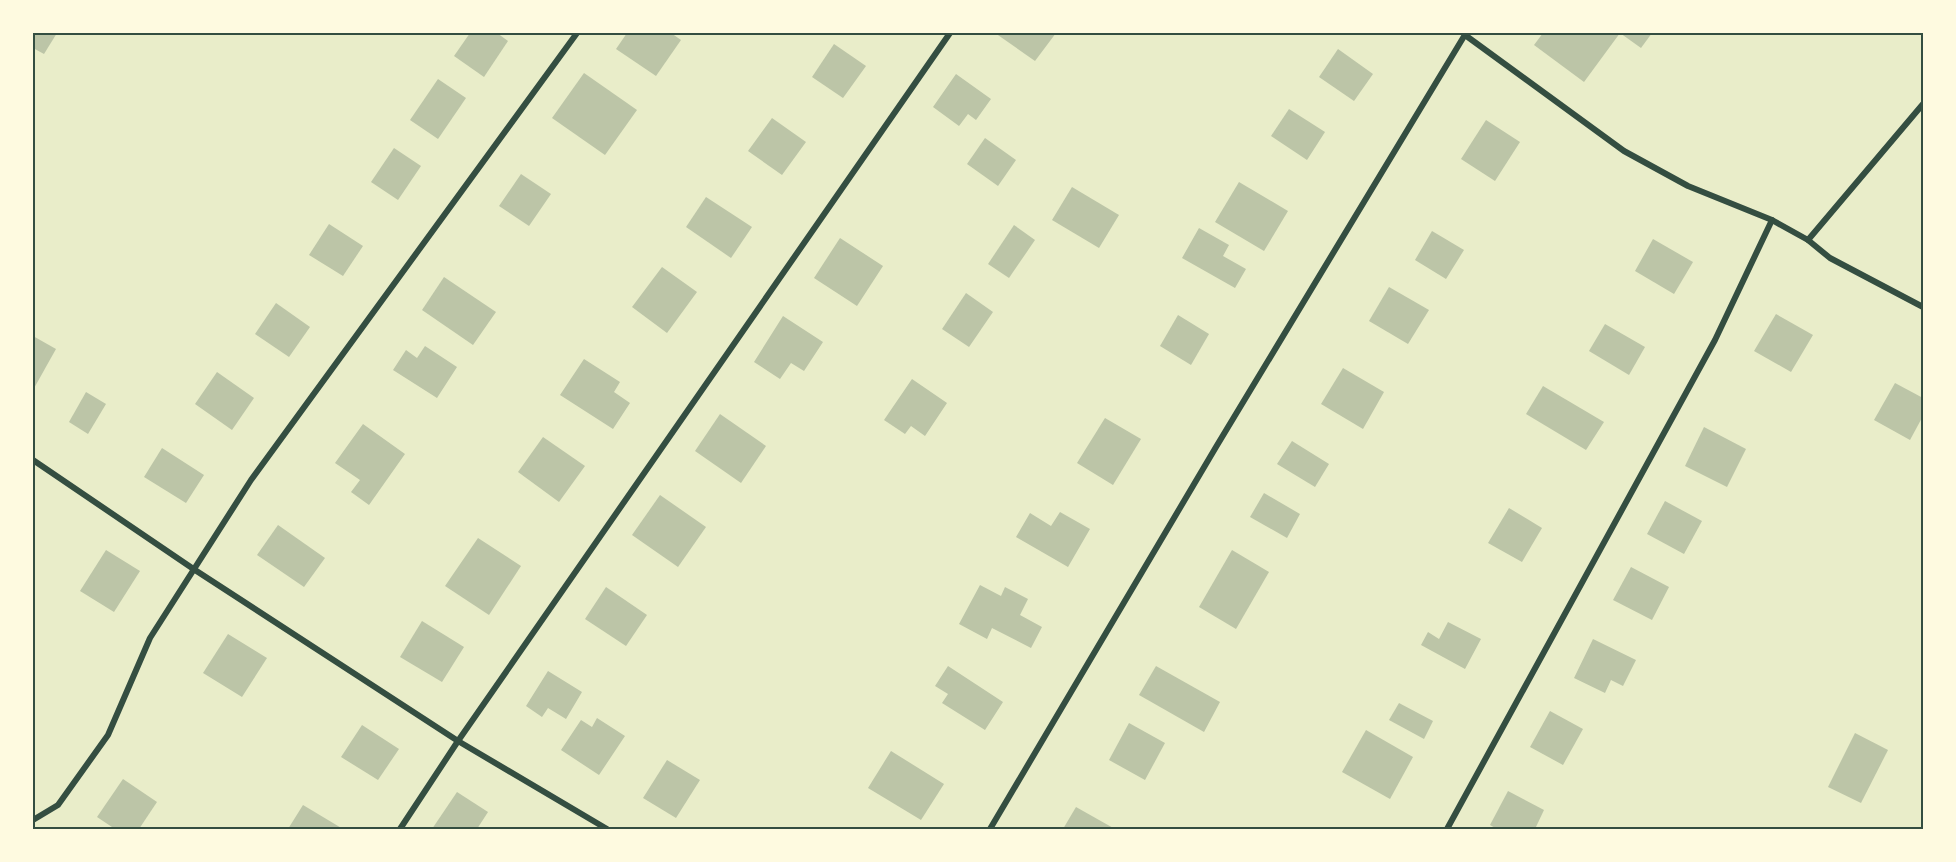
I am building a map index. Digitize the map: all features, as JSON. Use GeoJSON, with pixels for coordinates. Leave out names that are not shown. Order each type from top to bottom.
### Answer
{"type":"FeatureCollection","features":[{"type":"Feature","properties":{"kind":"street"},"geometry":{"type":"LineString","coordinates":[[33,820],[58,805],[108,735],[150,638],[258,470],[577,33]]}},
{"type":"Feature","properties":{"kind":"street"},"geometry":{"type":"LineString","coordinates":[[400,829],[458,741],[950,33]]}},
{"type":"Feature","properties":{"kind":"street"},"geometry":{"type":"LineString","coordinates":[[990,829],[1222,437],[1465,34],[1624,151],[1688,186],[1772,220],[1808,240],[1830,258],[1923,307]]}},
{"type":"Feature","properties":{"kind":"street"},"geometry":{"type":"LineString","coordinates":[[1808,240],[1923,104]]}},
{"type":"Feature","properties":{"kind":"street"},"geometry":{"type":"LineString","coordinates":[[1447,829],[1715,340],[1772,220]]}},
{"type":"Feature","properties":{"kind":"street"},"geometry":{"type":"LineString","coordinates":[[33,460],[195,570],[458,741],[607,829]]}},
{"type":"Feature","properties":{"kind":"building"},"geometry":{"type":"Polygon","coordinates":[[[33,33],[57,33],[44,54],[33,48],[33,33]]]}},
{"type":"Feature","properties":{"kind":"building"},"geometry":{"type":"Polygon","coordinates":[[[470,33],[497,33],[508,41],[484,77],[454,56],[470,33]]]}},
{"type":"Feature","properties":{"kind":"building"},"geometry":{"type":"Polygon","coordinates":[[[627,33],[671,33],[681,40],[656,76],[616,49],[627,33]]]}},
{"type":"Feature","properties":{"kind":"building"},"geometry":{"type":"Polygon","coordinates":[[[995,33],[1056,33],[1035,61],[995,33]]]}},
{"type":"Feature","properties":{"kind":"building"},"geometry":{"type":"Polygon","coordinates":[[[1543,33],[1620,33],[1584,82],[1534,45],[1543,33]]]}},
{"type":"Feature","properties":{"kind":"building"},"geometry":{"type":"Polygon","coordinates":[[[1620,33],[1652,33],[1641,48],[1620,33]]]}},
{"type":"Feature","properties":{"kind":"building"},"geometry":{"type":"Polygon","coordinates":[[[834,44],[866,66],[843,98],[812,77],[834,44]]]}},
{"type":"Feature","properties":{"kind":"building"},"geometry":{"type":"Polygon","coordinates":[[[1338,49],[1373,74],[1354,101],[1319,77],[1338,49]]]}},
{"type":"Feature","properties":{"kind":"building"},"geometry":{"type":"Polygon","coordinates":[[[584,73],[637,110],[605,155],[552,118],[584,73]]]}},
{"type":"Feature","properties":{"kind":"building"},"geometry":{"type":"Polygon","coordinates":[[[956,74],[991,99],[976,120],[968,114],[959,126],[933,107],[956,74]]]}},
{"type":"Feature","properties":{"kind":"building"},"geometry":{"type":"Polygon","coordinates":[[[438,79],[466,98],[438,139],[410,120],[438,79]]]}},
{"type":"Feature","properties":{"kind":"building"},"geometry":{"type":"Polygon","coordinates":[[[1289,109],[1325,132],[1307,160],[1271,136],[1289,109]]]}},
{"type":"Feature","properties":{"kind":"building"},"geometry":{"type":"Polygon","coordinates":[[[772,118],[806,142],[782,175],[748,151],[772,118]]]}},
{"type":"Feature","properties":{"kind":"building"},"geometry":{"type":"Polygon","coordinates":[[[1486,120],[1520,142],[1495,181],[1461,159],[1486,120]]]}},
{"type":"Feature","properties":{"kind":"building"},"geometry":{"type":"Polygon","coordinates":[[[985,138],[1016,160],[998,186],[967,164],[985,138]]]}},
{"type":"Feature","properties":{"kind":"building"},"geometry":{"type":"Polygon","coordinates":[[[394,148],[421,166],[398,200],[371,182],[394,148]]]}},
{"type":"Feature","properties":{"kind":"building"},"geometry":{"type":"Polygon","coordinates":[[[521,174],[551,194],[529,226],[499,206],[521,174]]]}},
{"type":"Feature","properties":{"kind":"building"},"geometry":{"type":"Polygon","coordinates":[[[1239,182],[1288,211],[1264,251],[1215,222],[1239,182]]]}},
{"type":"Feature","properties":{"kind":"building"},"geometry":{"type":"Polygon","coordinates":[[[1072,187],[1119,215],[1099,248],[1052,220],[1072,187]]]}},
{"type":"Feature","properties":{"kind":"building"},"geometry":{"type":"Polygon","coordinates":[[[706,197],[752,227],[731,258],[686,227],[706,197]]]}},
{"type":"Feature","properties":{"kind":"building"},"geometry":{"type":"Polygon","coordinates":[[[329,224],[363,246],[343,276],[309,255],[329,224]]]}},
{"type":"Feature","properties":{"kind":"building"},"geometry":{"type":"Polygon","coordinates":[[[1014,225],[1035,240],[1009,278],[988,264],[1014,225]]]}},
{"type":"Feature","properties":{"kind":"building"},"geometry":{"type":"Polygon","coordinates":[[[1199,228],[1229,245],[1223,256],[1246,269],[1235,288],[1182,258],[1199,228]]]}},
{"type":"Feature","properties":{"kind":"building"},"geometry":{"type":"Polygon","coordinates":[[[1432,231],[1464,250],[1446,279],[1415,260],[1432,231]]]}},
{"type":"Feature","properties":{"kind":"building"},"geometry":{"type":"Polygon","coordinates":[[[840,238],[883,266],[857,306],[814,278],[840,238]]]}},
{"type":"Feature","properties":{"kind":"building"},"geometry":{"type":"Polygon","coordinates":[[[1653,239],[1693,262],[1674,294],[1635,271],[1653,239]]]}},
{"type":"Feature","properties":{"kind":"building"},"geometry":{"type":"Polygon","coordinates":[[[662,267],[697,292],[667,333],[632,307],[662,267]]]}},
{"type":"Feature","properties":{"kind":"building"},"geometry":{"type":"Polygon","coordinates":[[[444,277],[496,312],[473,345],[422,310],[444,277]]]}},
{"type":"Feature","properties":{"kind":"building"},"geometry":{"type":"Polygon","coordinates":[[[1389,287],[1429,310],[1408,344],[1369,321],[1389,287]]]}},
{"type":"Feature","properties":{"kind":"building"},"geometry":{"type":"Polygon","coordinates":[[[966,293],[993,312],[969,347],[942,329],[966,293]]]}},
{"type":"Feature","properties":{"kind":"building"},"geometry":{"type":"Polygon","coordinates":[[[276,303],[310,327],[289,357],[255,334],[276,303]]]}},
{"type":"Feature","properties":{"kind":"building"},"geometry":{"type":"Polygon","coordinates":[[[1776,314],[1813,335],[1791,372],[1754,351],[1776,314]]]}},
{"type":"Feature","properties":{"kind":"building"},"geometry":{"type":"Polygon","coordinates":[[[1178,315],[1209,334],[1191,365],[1160,346],[1178,315]]]}},
{"type":"Feature","properties":{"kind":"building"},"geometry":{"type":"Polygon","coordinates":[[[783,316],[823,342],[804,371],[791,363],[780,379],[754,362],[783,316]]]}},
{"type":"Feature","properties":{"kind":"building"},"geometry":{"type":"Polygon","coordinates":[[[1605,324],[1645,347],[1629,375],[1589,351],[1605,324]]]}},
{"type":"Feature","properties":{"kind":"building"},"geometry":{"type":"Polygon","coordinates":[[[33,336],[56,349],[33,390],[33,336]]]}},
{"type":"Feature","properties":{"kind":"building"},"geometry":{"type":"Polygon","coordinates":[[[425,346],[457,367],[437,398],[393,370],[406,350],[417,358],[425,346]]]}},
{"type":"Feature","properties":{"kind":"building"},"geometry":{"type":"Polygon","coordinates":[[[584,359],[620,382],[614,392],[630,403],[613,429],[560,395],[584,359]]]}},
{"type":"Feature","properties":{"kind":"building"},"geometry":{"type":"Polygon","coordinates":[[[1343,368],[1384,392],[1363,429],[1321,404],[1343,368]]]}},
{"type":"Feature","properties":{"kind":"building"},"geometry":{"type":"Polygon","coordinates":[[[217,372],[254,398],[232,430],[195,404],[217,372]]]}},
{"type":"Feature","properties":{"kind":"building"},"geometry":{"type":"Polygon","coordinates":[[[912,379],[947,403],[925,436],[911,426],[905,434],[884,420],[912,379]]]}},
{"type":"Feature","properties":{"kind":"building"},"geometry":{"type":"Polygon","coordinates":[[[1895,383],[1923,398],[1923,416],[1910,440],[1874,420],[1895,383]]]}},
{"type":"Feature","properties":{"kind":"building"},"geometry":{"type":"Polygon","coordinates":[[[1543,386],[1604,422],[1586,450],[1526,414],[1543,386]]]}},
{"type":"Feature","properties":{"kind":"building"},"geometry":{"type":"Polygon","coordinates":[[[86,392],[106,404],[88,434],[69,422],[86,392]]]}},
{"type":"Feature","properties":{"kind":"building"},"geometry":{"type":"Polygon","coordinates":[[[720,414],[766,446],[741,483],[695,451],[720,414]]]}},
{"type":"Feature","properties":{"kind":"building"},"geometry":{"type":"Polygon","coordinates":[[[1105,418],[1141,439],[1113,485],[1077,463],[1105,418]]]}},
{"type":"Feature","properties":{"kind":"building"},"geometry":{"type":"Polygon","coordinates":[[[363,424],[405,454],[369,505],[351,492],[360,480],[335,463],[363,424]]]}},
{"type":"Feature","properties":{"kind":"building"},"geometry":{"type":"Polygon","coordinates":[[[1704,427],[1746,449],[1727,487],[1685,466],[1704,427]]]}},
{"type":"Feature","properties":{"kind":"building"},"geometry":{"type":"Polygon","coordinates":[[[543,437],[585,466],[559,502],[518,472],[543,437]]]}},
{"type":"Feature","properties":{"kind":"building"},"geometry":{"type":"Polygon","coordinates":[[[1292,441],[1329,464],[1315,487],[1277,464],[1292,441]]]}},
{"type":"Feature","properties":{"kind":"building"},"geometry":{"type":"Polygon","coordinates":[[[162,448],[204,475],[186,503],[144,477],[162,448]]]}},
{"type":"Feature","properties":{"kind":"building"},"geometry":{"type":"Polygon","coordinates":[[[1264,493],[1300,514],[1287,538],[1250,517],[1264,493]]]}},
{"type":"Feature","properties":{"kind":"building"},"geometry":{"type":"Polygon","coordinates":[[[660,495],[706,527],[678,567],[632,535],[660,495]]]}},
{"type":"Feature","properties":{"kind":"building"},"geometry":{"type":"Polygon","coordinates":[[[1665,501],[1702,521],[1684,554],[1647,534],[1665,501]]]}},
{"type":"Feature","properties":{"kind":"building"},"geometry":{"type":"Polygon","coordinates":[[[1509,508],[1542,528],[1522,562],[1488,543],[1509,508]]]}},
{"type":"Feature","properties":{"kind":"building"},"geometry":{"type":"Polygon","coordinates":[[[1060,512],[1090,529],[1068,567],[1016,537],[1030,513],[1051,526],[1060,512]]]}},
{"type":"Feature","properties":{"kind":"building"},"geometry":{"type":"Polygon","coordinates":[[[278,525],[325,558],[304,587],[257,555],[278,525]]]}},
{"type":"Feature","properties":{"kind":"building"},"geometry":{"type":"Polygon","coordinates":[[[478,538],[521,566],[489,615],[445,586],[478,538]]]}},
{"type":"Feature","properties":{"kind":"building"},"geometry":{"type":"Polygon","coordinates":[[[106,550],[140,571],[114,612],[80,591],[106,550]]]}},
{"type":"Feature","properties":{"kind":"building"},"geometry":{"type":"Polygon","coordinates":[[[1232,550],[1269,572],[1236,629],[1199,607],[1232,550]]]}},
{"type":"Feature","properties":{"kind":"building"},"geometry":{"type":"Polygon","coordinates":[[[1631,567],[1669,587],[1652,620],[1613,600],[1631,567]]]}},
{"type":"Feature","properties":{"kind":"building"},"geometry":{"type":"Polygon","coordinates":[[[980,585],[1001,596],[1005,587],[1028,599],[1020,615],[1042,627],[1031,648],[992,628],[987,639],[959,624],[980,585]]]}},
{"type":"Feature","properties":{"kind":"building"},"geometry":{"type":"Polygon","coordinates":[[[606,587],[647,615],[626,646],[585,619],[606,587]]]}},
{"type":"Feature","properties":{"kind":"building"},"geometry":{"type":"Polygon","coordinates":[[[422,621],[464,647],[442,682],[400,657],[422,621]]]}},
{"type":"Feature","properties":{"kind":"building"},"geometry":{"type":"Polygon","coordinates":[[[1448,622],[1481,639],[1465,669],[1421,645],[1428,632],[1439,639],[1448,622]]]}},
{"type":"Feature","properties":{"kind":"building"},"geometry":{"type":"Polygon","coordinates":[[[228,634],[267,658],[242,697],[203,673],[228,634]]]}},
{"type":"Feature","properties":{"kind":"building"},"geometry":{"type":"Polygon","coordinates":[[[1593,639],[1636,660],[1623,686],[1611,680],[1605,693],[1574,678],[1593,639]]]}},
{"type":"Feature","properties":{"kind":"building"},"geometry":{"type":"Polygon","coordinates":[[[948,666],[1003,702],[985,730],[942,703],[948,694],[935,686],[948,666]]]}},
{"type":"Feature","properties":{"kind":"building"},"geometry":{"type":"Polygon","coordinates":[[[1156,666],[1220,702],[1204,732],[1139,695],[1156,666]]]}},
{"type":"Feature","properties":{"kind":"building"},"geometry":{"type":"Polygon","coordinates":[[[548,671],[582,692],[566,719],[548,708],[542,717],[526,706],[548,671]]]}},
{"type":"Feature","properties":{"kind":"building"},"geometry":{"type":"Polygon","coordinates":[[[1399,703],[1433,721],[1424,739],[1389,720],[1399,703]]]}},
{"type":"Feature","properties":{"kind":"building"},"geometry":{"type":"Polygon","coordinates":[[[1550,711],[1583,729],[1563,765],[1530,747],[1550,711]]]}},
{"type":"Feature","properties":{"kind":"building"},"geometry":{"type":"Polygon","coordinates":[[[597,718],[625,736],[599,775],[561,750],[581,720],[592,727],[597,718]]]}},
{"type":"Feature","properties":{"kind":"building"},"geometry":{"type":"Polygon","coordinates":[[[1129,723],[1165,743],[1145,780],[1109,760],[1129,723]]]}},
{"type":"Feature","properties":{"kind":"building"},"geometry":{"type":"Polygon","coordinates":[[[362,725],[399,749],[378,780],[341,757],[362,725]]]}},
{"type":"Feature","properties":{"kind":"building"},"geometry":{"type":"Polygon","coordinates":[[[1366,730],[1413,757],[1390,799],[1342,772],[1366,730]]]}},
{"type":"Feature","properties":{"kind":"building"},"geometry":{"type":"Polygon","coordinates":[[[1855,733],[1888,750],[1861,803],[1828,787],[1855,733]]]}},
{"type":"Feature","properties":{"kind":"building"},"geometry":{"type":"Polygon","coordinates":[[[891,751],[944,784],[921,820],[868,788],[891,751]]]}},
{"type":"Feature","properties":{"kind":"building"},"geometry":{"type":"Polygon","coordinates":[[[667,760],[700,780],[676,818],[643,798],[667,760]]]}},
{"type":"Feature","properties":{"kind":"building"},"geometry":{"type":"Polygon","coordinates":[[[123,779],[157,802],[139,829],[115,829],[97,817],[123,779]]]}},
{"type":"Feature","properties":{"kind":"building"},"geometry":{"type":"Polygon","coordinates":[[[1508,791],[1544,810],[1535,829],[1497,829],[1490,825],[1508,791]]]}},
{"type":"Feature","properties":{"kind":"building"},"geometry":{"type":"Polygon","coordinates":[[[457,792],[488,812],[477,829],[432,829],[457,792]]]}},
{"type":"Feature","properties":{"kind":"building"},"geometry":{"type":"Polygon","coordinates":[[[303,805],[343,829],[288,829],[303,805]]]}},
{"type":"Feature","properties":{"kind":"building"},"geometry":{"type":"Polygon","coordinates":[[[1076,807],[1115,829],[1063,829],[1076,807]]]}}]}
